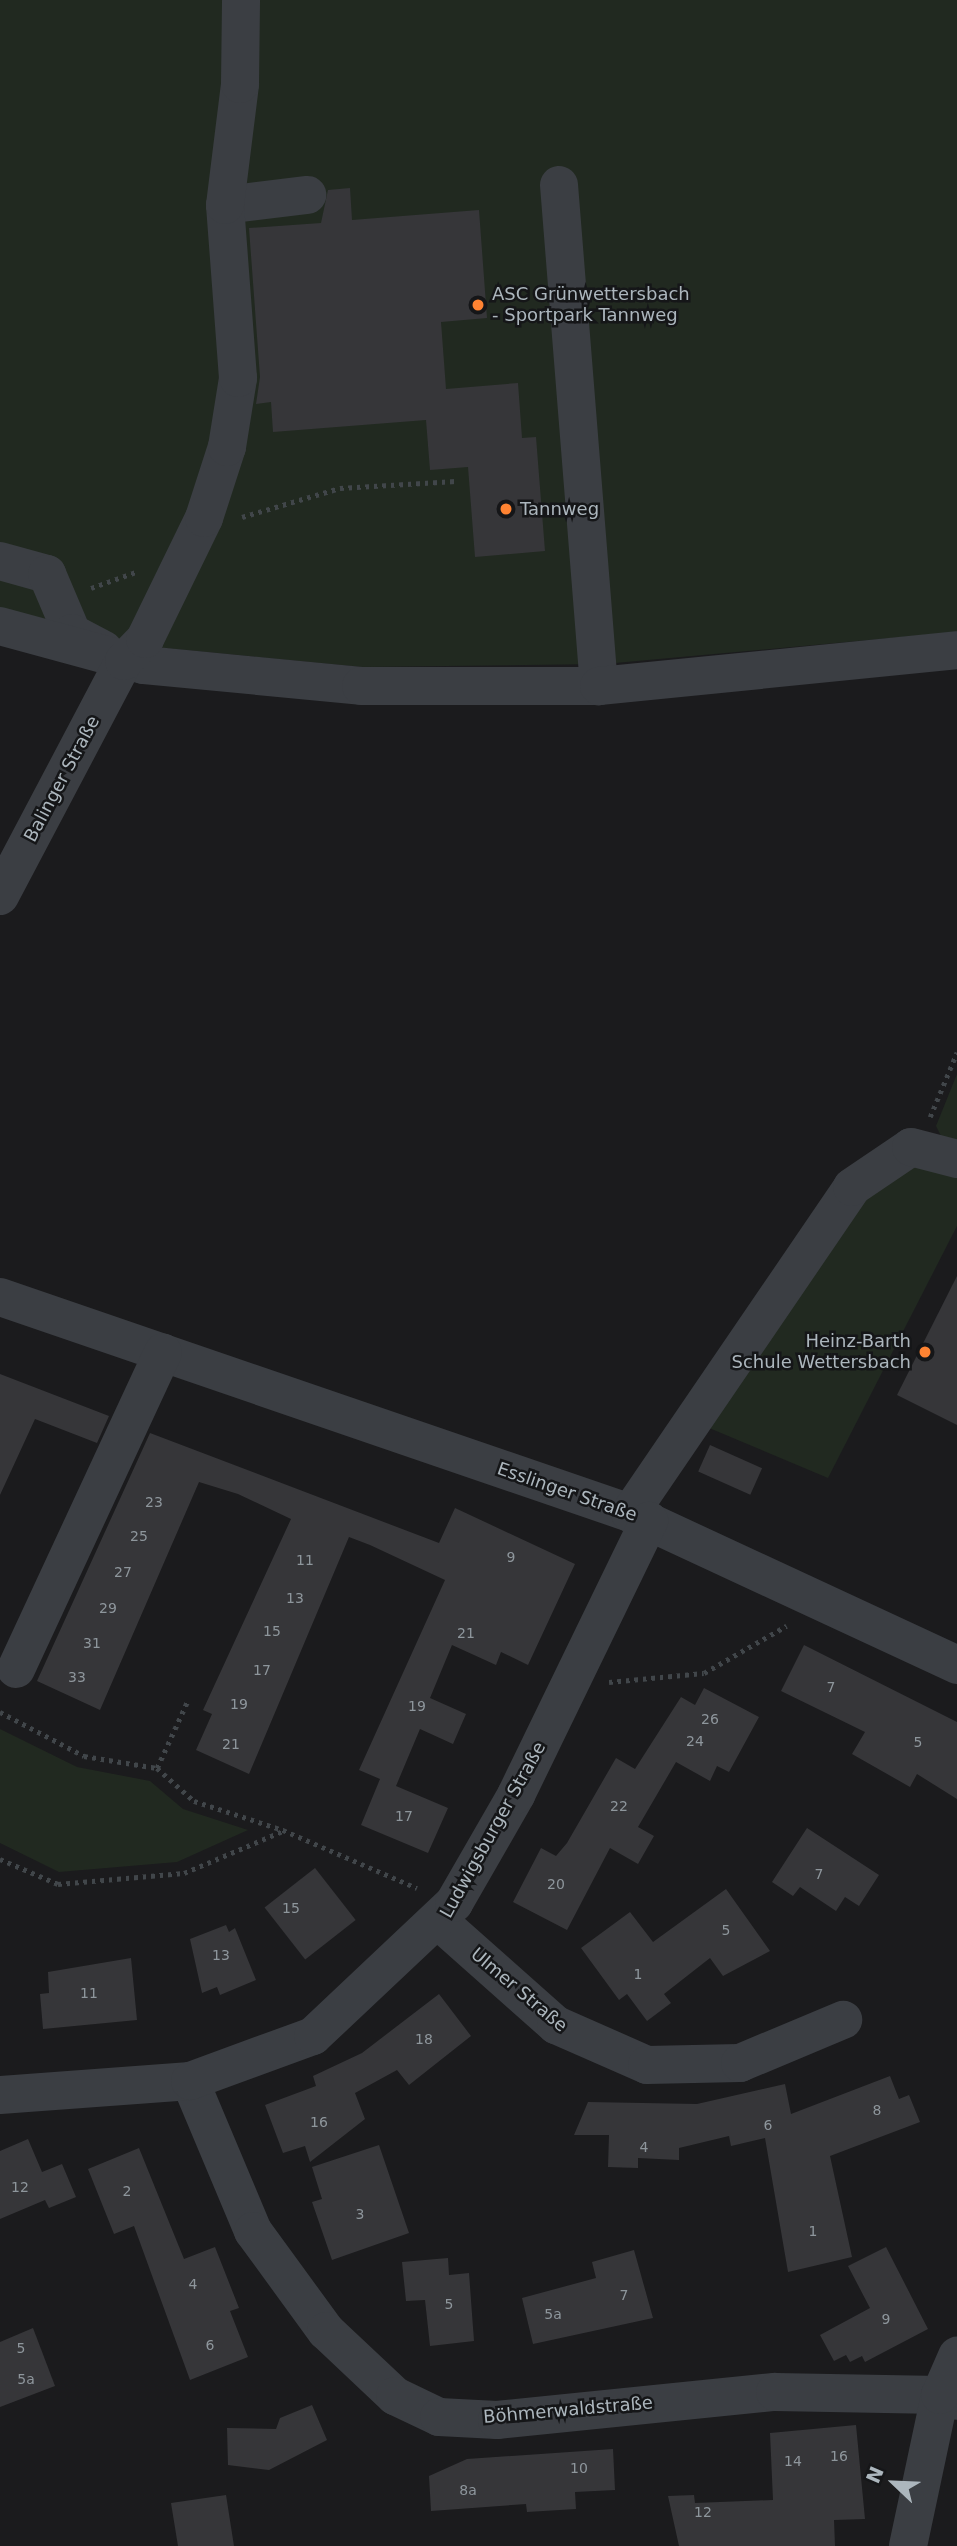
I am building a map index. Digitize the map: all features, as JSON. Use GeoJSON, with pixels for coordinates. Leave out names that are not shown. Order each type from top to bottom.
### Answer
{"type":"FeatureCollection","features":[{"type":"Feature","properties":{"kind":"street","name":"Balinger Straße"},"geometry":{"type":"LineString","coordinates":[[0,896],[124,662],[145,639],[187,553],[227,447],[238,377],[225,205],[240,84],[241,0]]}},
{"type":"Feature","properties":{"kind":"street"},"geometry":{"type":"LineString","coordinates":[[559,185],[599,686]]}},
{"type":"Feature","properties":{"kind":"street"},"geometry":{"type":"LineString","coordinates":[[225,205],[307,195]]}},
{"type":"Feature","properties":{"kind":"street"},"geometry":{"type":"LineString","coordinates":[[0,561],[47,574],[72,633],[124,662]]}},
{"type":"Feature","properties":{"kind":"street"},"geometry":{"type":"LineString","coordinates":[[0,626],[124,662],[361,686],[599,686],[957,650]]}},
{"type":"Feature","properties":{"kind":"street"},"geometry":{"type":"LineString","coordinates":[[911,1147],[957,1159]]}},
{"type":"Feature","properties":{"kind":"street","name":"Ludwigsburger Straße"},"geometry":{"type":"LineString","coordinates":[[0,2095],[190,2081],[313,2036],[448,1913],[574,1680],[640,1517],[852,1187],[911,1147]]}},
{"type":"Feature","properties":{"kind":"street","name":"Esslinger Straße"},"geometry":{"type":"LineString","coordinates":[[0,1297],[640,1517],[811,1592],[957,1665]]}},
{"type":"Feature","properties":{"kind":"street"},"geometry":{"type":"LineString","coordinates":[[16,1669],[163,1353]]}},
{"type":"Feature","properties":{"kind":"street","name":"Ulmer Straße"},"geometry":{"type":"LineString","coordinates":[[448,1913],[556,2025],[647,2065],[740,2063],[843,2020]]}},
{"type":"Feature","properties":{"kind":"street","name":"Böhmerwaldstraße"},"geometry":{"type":"LineString","coordinates":[[190,2081],[253,2231],[318,2320],[395,2396],[439,2417],[497,2420],[775,2392],[949,2398]]}},
{"type":"Feature","properties":{"kind":"street"},"geometry":{"type":"LineString","coordinates":[[908,2546],[949,2398],[957,2356]]}},
{"type":"Feature","properties":{"kind":"path"},"geometry":{"type":"LineString","coordinates":[[235,520],[340,488],[456,481]]}},
{"type":"Feature","properties":{"kind":"path"},"geometry":{"type":"LineString","coordinates":[[47,574],[93,588],[187,553]]}},
{"type":"Feature","properties":{"kind":"path"},"geometry":{"type":"LineString","coordinates":[[911,1147],[926,1128],[957,1052]]}},
{"type":"Feature","properties":{"kind":"path"},"geometry":{"type":"LineString","coordinates":[[574,1680],[623,1683],[704,1673],[797,1619],[811,1592]]}},
{"type":"Feature","properties":{"kind":"path"},"geometry":{"type":"LineString","coordinates":[[157,1768],[188,1700]]}},
{"type":"Feature","properties":{"kind":"path"},"geometry":{"type":"LineString","coordinates":[[0,1713],[84,1756],[157,1768],[194,1801],[283,1830],[448,1913]]}},
{"type":"Feature","properties":{"kind":"path"},"geometry":{"type":"LineString","coordinates":[[0,1859],[58,1884],[184,1873],[283,1830]]}},
{"type":"Feature","properties":{"kind":"shaded area","name":"ASC Grünwettersbach - Sportpark Tannweg"},"geometry":{"type":"Polygon","coordinates":[[[0,0],[957,0],[957,632],[604,664],[362,667],[122,644],[0,610],[0,0]]]}},
{"type":"Feature","properties":{"kind":"shaded area"},"geometry":{"type":"Polygon","coordinates":[[[957,1074],[957,1147],[943,1140],[936,1126],[957,1074]]]}},
{"type":"Feature","properties":{"kind":"shaded area"},"geometry":{"type":"Polygon","coordinates":[[[895,1166],[957,1169],[957,1226],[828,1478],[702,1425],[856,1196],[895,1166]]]}},
{"type":"Feature","properties":{"kind":"shaded area"},"geometry":{"type":"Polygon","coordinates":[[[0,1729],[77,1767],[150,1781],[183,1809],[248,1830],[177,1862],[59,1872],[0,1843],[0,1729]]]}},
{"type":"Feature","properties":{"kind":"building"},"geometry":{"type":"Polygon","coordinates":[[[350,188],[352,220],[479,210],[487,318],[441,322],[446,389],[518,383],[522,438],[536,437],[545,551],[475,557],[468,467],[430,470],[426,420],[273,432],[271,402],[256,404],[260,377],[249,228],[321,223],[328,190],[350,188]]]}},
{"type":"Feature","properties":{"kind":"building"},"geometry":{"type":"Polygon","coordinates":[[[957,1276],[957,1425],[897,1395],[957,1276]]]}},
{"type":"Feature","properties":{"kind":"building"},"geometry":{"type":"Polygon","coordinates":[[[0,1374],[109,1416],[97,1443],[35,1419],[0,1495],[0,1374]]]}},
{"type":"Feature","properties":{"kind":"building"},"geometry":{"type":"Polygon","coordinates":[[[150,1433],[439,1543],[455,1508],[575,1564],[528,1665],[501,1652],[496,1665],[452,1645],[430,1698],[466,1714],[453,1744],[420,1729],[396,1786],[448,1808],[428,1853],[361,1825],[380,1779],[359,1770],[445,1580],[370,1545],[349,1537],[249,1774],[196,1750],[212,1714],[203,1710],[291,1519],[238,1494],[199,1482],[100,1710],[37,1681],[150,1433]]]}},
{"type":"Feature","properties":{"kind":"building"},"geometry":{"type":"Polygon","coordinates":[[[710,1445],[762,1468],[750,1495],[698,1471],[710,1445]]]}},
{"type":"Feature","properties":{"kind":"building"},"geometry":{"type":"Polygon","coordinates":[[[804,1645],[957,1722],[957,1799],[917,1774],[910,1787],[852,1754],[865,1732],[781,1691],[804,1645]]]}},
{"type":"Feature","properties":{"kind":"building"},"geometry":{"type":"Polygon","coordinates":[[[704,1688],[759,1717],[729,1772],[717,1766],[710,1781],[676,1762],[638,1827],[654,1836],[638,1864],[610,1848],[567,1930],[513,1902],[541,1848],[556,1856],[567,1843],[616,1758],[635,1769],[681,1697],[695,1705],[704,1688]]]}},
{"type":"Feature","properties":{"kind":"building"},"geometry":{"type":"Polygon","coordinates":[[[807,1828],[879,1875],[859,1906],[845,1897],[836,1911],[800,1887],[793,1896],[772,1882],[807,1828]]]}},
{"type":"Feature","properties":{"kind":"building"},"geometry":{"type":"Polygon","coordinates":[[[315,1868],[356,1920],[305,1959],[265,1907],[315,1868]]]}},
{"type":"Feature","properties":{"kind":"building"},"geometry":{"type":"Polygon","coordinates":[[[726,1889],[770,1951],[723,1976],[710,1958],[664,1994],[671,2003],[647,2021],[627,1994],[619,2000],[581,1948],[630,1912],[653,1942],[726,1889]]]}},
{"type":"Feature","properties":{"kind":"building"},"geometry":{"type":"Polygon","coordinates":[[[226,1925],[229,1932],[235,1928],[256,1980],[220,1995],[217,1987],[202,1993],[190,1939],[226,1925]]]}},
{"type":"Feature","properties":{"kind":"building"},"geometry":{"type":"Polygon","coordinates":[[[131,1958],[137,2020],[43,2029],[40,1994],[49,1993],[48,1972],[131,1958]]]}},
{"type":"Feature","properties":{"kind":"building"},"geometry":{"type":"Polygon","coordinates":[[[439,1994],[471,2036],[409,2085],[397,2070],[355,2093],[365,2119],[310,2162],[305,2146],[283,2153],[265,2105],[316,2086],[313,2076],[362,2053],[439,1994]]]}},
{"type":"Feature","properties":{"kind":"building"},"geometry":{"type":"Polygon","coordinates":[[[890,2076],[899,2099],[909,2095],[920,2122],[830,2156],[852,2257],[788,2272],[765,2138],[731,2146],[729,2136],[679,2148],[679,2160],[638,2158],[638,2168],[608,2167],[609,2135],[574,2135],[588,2102],[697,2104],[785,2084],[791,2114],[890,2076]]]}},
{"type":"Feature","properties":{"kind":"building"},"geometry":{"type":"Polygon","coordinates":[[[28,2139],[42,2172],[62,2164],[76,2197],[49,2208],[45,2200],[0,2219],[0,2151],[28,2139]]]}},
{"type":"Feature","properties":{"kind":"building"},"geometry":{"type":"Polygon","coordinates":[[[379,2145],[409,2233],[332,2260],[312,2202],[322,2199],[312,2167],[379,2145]]]}},
{"type":"Feature","properties":{"kind":"building"},"geometry":{"type":"Polygon","coordinates":[[[139,2148],[184,2259],[215,2247],[239,2308],[230,2311],[248,2357],[190,2380],[134,2226],[114,2234],[88,2169],[139,2148]]]}},
{"type":"Feature","properties":{"kind":"building"},"geometry":{"type":"Polygon","coordinates":[[[886,2247],[928,2329],[865,2362],[862,2356],[850,2362],[846,2355],[834,2361],[820,2335],[870,2308],[848,2266],[886,2247]]]}},
{"type":"Feature","properties":{"kind":"building"},"geometry":{"type":"Polygon","coordinates":[[[634,2250],[653,2318],[533,2344],[522,2298],[596,2278],[592,2262],[634,2250]]]}},
{"type":"Feature","properties":{"kind":"building"},"geometry":{"type":"Polygon","coordinates":[[[448,2258],[449,2275],[469,2273],[474,2341],[430,2346],[425,2300],[406,2301],[402,2262],[448,2258]]]}},
{"type":"Feature","properties":{"kind":"building"},"geometry":{"type":"Polygon","coordinates":[[[33,2328],[55,2386],[0,2407],[0,2342],[33,2328]]]}},
{"type":"Feature","properties":{"kind":"building"},"geometry":{"type":"Polygon","coordinates":[[[312,2405],[327,2440],[269,2470],[228,2465],[227,2428],[276,2429],[280,2418],[312,2405]]]}},
{"type":"Feature","properties":{"kind":"building"},"geometry":{"type":"Polygon","coordinates":[[[856,2425],[865,2519],[834,2520],[835,2546],[679,2546],[668,2496],[694,2495],[695,2503],[773,2500],[770,2433],[856,2425]]]}},
{"type":"Feature","properties":{"kind":"building"},"geometry":{"type":"Polygon","coordinates":[[[613,2449],[615,2490],[575,2492],[576,2509],[527,2512],[526,2504],[431,2511],[429,2476],[467,2459],[613,2449]]]}},
{"type":"Feature","properties":{"kind":"building"},"geometry":{"type":"Polygon","coordinates":[[[226,2495],[234,2546],[178,2546],[171,2503],[226,2495]]]}},
{"type":"Feature","properties":{"kind":"place","name":"ASC Grünwettersbach - Sportpark Tannweg"},"geometry":{"type":"Point","coordinates":[478,305]}},
{"type":"Feature","properties":{"kind":"place","name":"Tannweg"},"geometry":{"type":"Point","coordinates":[506,509]}},
{"type":"Feature","properties":{"kind":"place","name":"Heinz-Barth Schule Wettersbach"},"geometry":{"type":"Point","coordinates":[925,1352]}}]}
